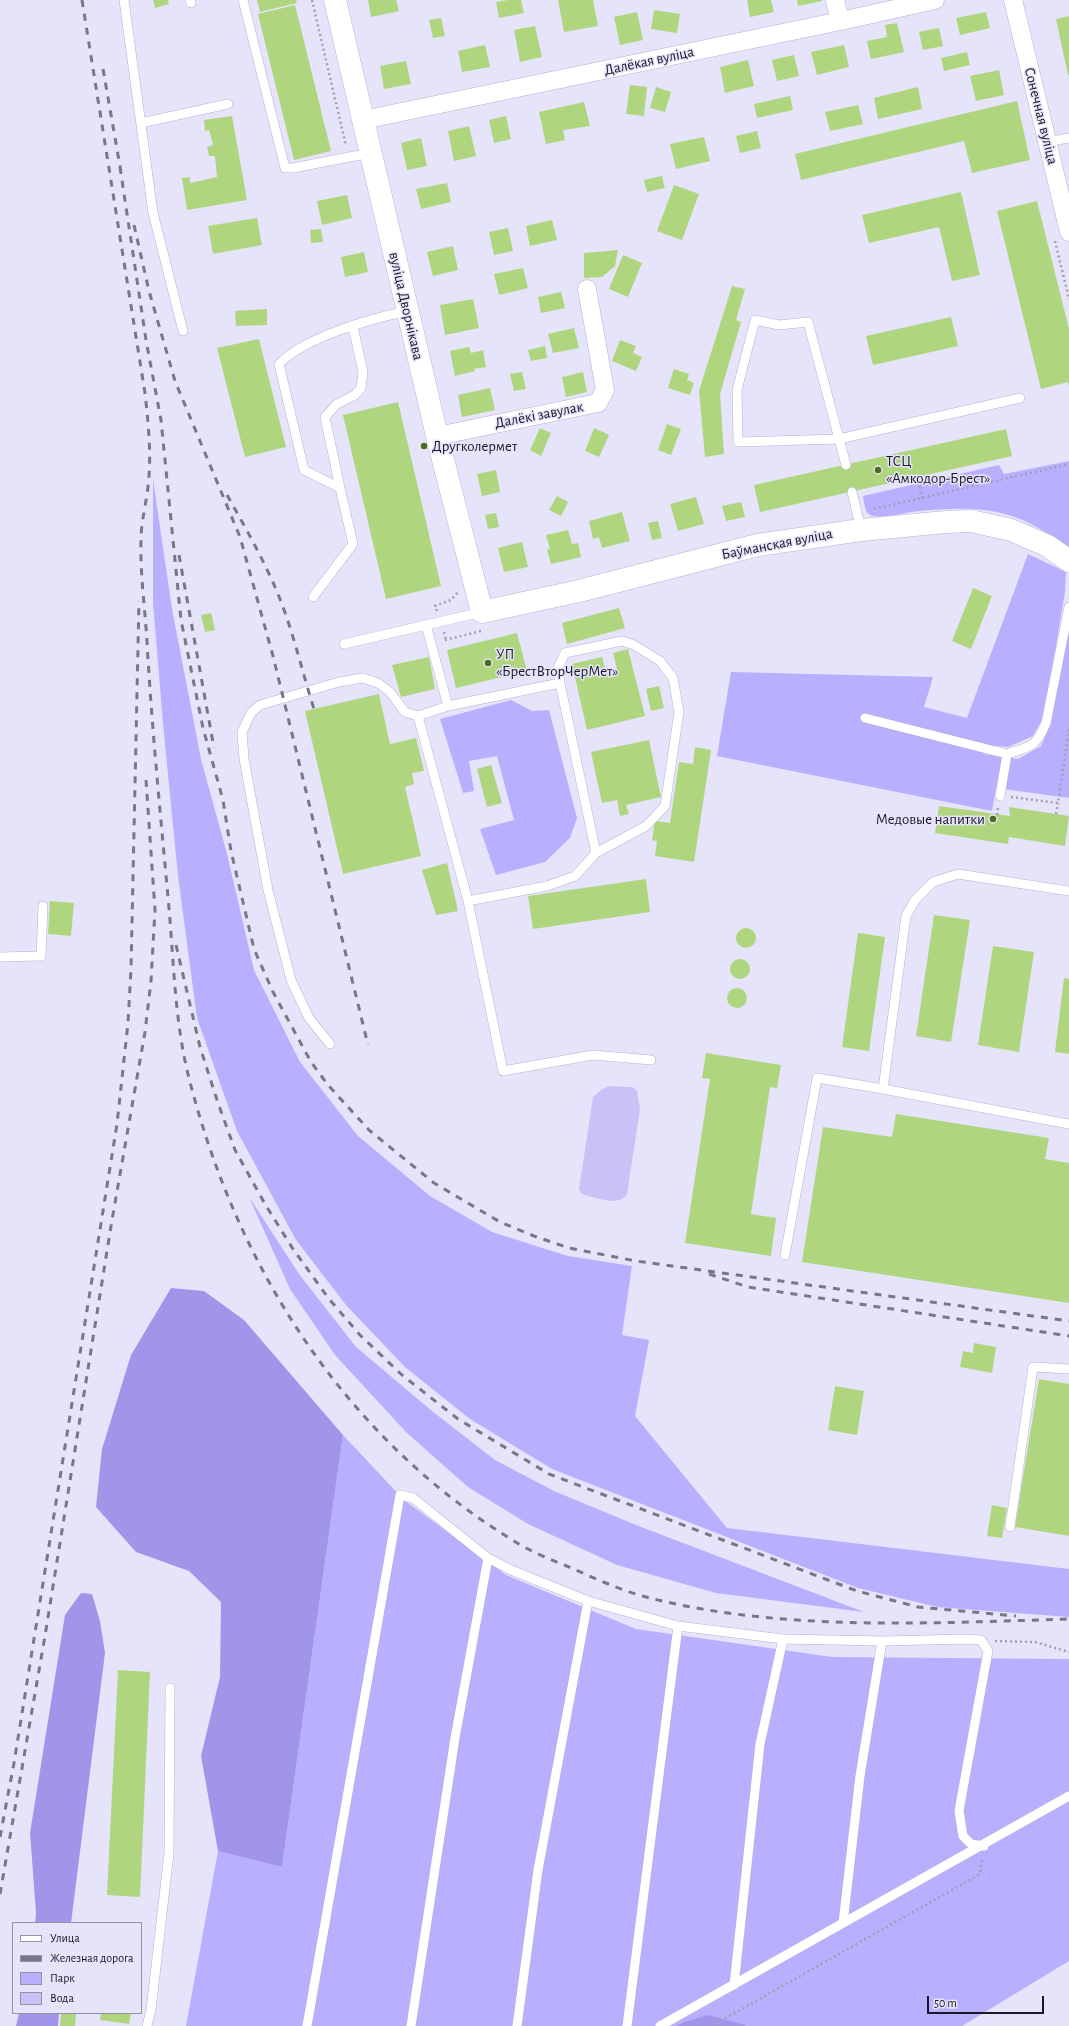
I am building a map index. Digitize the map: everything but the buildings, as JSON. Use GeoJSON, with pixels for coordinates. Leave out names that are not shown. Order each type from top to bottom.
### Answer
{"type":"FeatureCollection","features":[{"type":"Feature","properties":{"kind":"street","name":"вуліца Дворнікава"},"geometry":{"type":"LineString","coordinates":[[335,0],[436,436],[482,612]]}},
{"type":"Feature","properties":{"kind":"street"},"geometry":{"type":"LineString","coordinates":[[835,0],[840,21]]}},
{"type":"Feature","properties":{"kind":"street","name":"Далёкая вуліца"},"geometry":{"type":"LineString","coordinates":[[362,120],[935,0]]}},
{"type":"Feature","properties":{"kind":"street","name":"Сонечная вуліца"},"geometry":{"type":"LineString","coordinates":[[1013,0],[1069,232]]}},
{"type":"Feature","properties":{"kind":"street","name":"Далёкі завулак"},"geometry":{"type":"LineString","coordinates":[[436,436],[598,403],[604,390],[587,289]]}},
{"type":"Feature","properties":{"kind":"street","name":"Баўманская вуліца"},"geometry":{"type":"LineString","coordinates":[[482,612],[579,591],[758,545],[861,530],[972,521],[1011,530],[1048,546],[1069,561]]}},
{"type":"Feature","properties":{"kind":"lane"},"geometry":{"type":"LineString","coordinates":[[124,0],[153,213],[183,331]]}},
{"type":"Feature","properties":{"kind":"lane"},"geometry":{"type":"LineString","coordinates":[[243,0],[285,168],[293,168],[370,152]]}},
{"type":"Feature","properties":{"kind":"lane"},"geometry":{"type":"LineString","coordinates":[[141,123],[228,104]]}},
{"type":"Feature","properties":{"kind":"lane"},"geometry":{"type":"LineString","coordinates":[[1047,142],[1069,138]]}},
{"type":"Feature","properties":{"kind":"lane"},"geometry":{"type":"LineString","coordinates":[[340,488],[304,470],[284,392],[279,364],[288,354],[312,342],[352,327],[407,311]]}},
{"type":"Feature","properties":{"kind":"lane"},"geometry":{"type":"LineString","coordinates":[[846,465],[839,439],[808,322],[779,325],[755,320],[737,390],[738,442],[839,439],[1020,398]]}},
{"type":"Feature","properties":{"kind":"lane"},"geometry":{"type":"LineString","coordinates":[[313,598],[353,544],[325,417],[338,404],[355,395],[361,388],[363,372],[352,327]]}},
{"type":"Feature","properties":{"kind":"lane"},"geometry":{"type":"LineString","coordinates":[[852,492],[861,530]]}},
{"type":"Feature","properties":{"kind":"lane"},"geometry":{"type":"LineString","coordinates":[[865,718],[1007,754],[1028,747],[1039,739],[1046,723],[1069,607]]}},
{"type":"Feature","properties":{"kind":"lane"},"geometry":{"type":"LineString","coordinates":[[344,644],[482,612]]}},
{"type":"Feature","properties":{"kind":"lane"},"geometry":{"type":"LineString","coordinates":[[426,625],[448,706]]}},
{"type":"Feature","properties":{"kind":"lane"},"geometry":{"type":"LineString","coordinates":[[468,901],[547,886],[575,876],[596,853],[646,826],[665,806],[679,712],[673,678],[660,660],[634,645],[622,641],[565,653],[558,668],[596,853]]}},
{"type":"Feature","properties":{"kind":"lane"},"geometry":{"type":"LineString","coordinates":[[330,1044],[309,1018],[291,980],[268,890],[244,759],[242,732],[251,713],[260,705],[339,682],[363,678],[378,683],[390,692],[404,712],[418,716],[448,706],[560,683]]}},
{"type":"Feature","properties":{"kind":"lane"},"geometry":{"type":"LineString","coordinates":[[418,716],[468,901],[503,1071],[593,1055],[650,1060]]}},
{"type":"Feature","properties":{"kind":"lane"},"geometry":{"type":"LineString","coordinates":[[1000,796],[1007,754]]}},
{"type":"Feature","properties":{"kind":"lane"},"geometry":{"type":"LineString","coordinates":[[883,1089],[906,916],[915,900],[933,882],[958,874],[1069,891]]}},
{"type":"Feature","properties":{"kind":"lane"},"geometry":{"type":"LineString","coordinates":[[0,957],[41,956],[43,906]]}},
{"type":"Feature","properties":{"kind":"lane"},"geometry":{"type":"LineString","coordinates":[[785,1255],[817,1078],[1069,1124]]}},
{"type":"Feature","properties":{"kind":"lane"},"geometry":{"type":"LineString","coordinates":[[1010,1527],[1034,1367],[1069,1369]]}},
{"type":"Feature","properties":{"kind":"lane"},"geometry":{"type":"LineString","coordinates":[[307,2026],[400,1495],[412,1498],[488,1558],[511,1570],[588,1601],[678,1626],[783,1639],[882,1641],[981,1640],[988,1651],[960,1811],[963,1836],[971,1844],[984,1846]]}},
{"type":"Feature","properties":{"kind":"lane"},"geometry":{"type":"LineString","coordinates":[[411,2026],[455,1738],[488,1558]]}},
{"type":"Feature","properties":{"kind":"lane"},"geometry":{"type":"LineString","coordinates":[[518,2026],[538,1870],[588,1601]]}},
{"type":"Feature","properties":{"kind":"lane"},"geometry":{"type":"LineString","coordinates":[[627,2026],[678,1626]]}},
{"type":"Feature","properties":{"kind":"lane"},"geometry":{"type":"LineString","coordinates":[[734,1984],[760,1744],[783,1639]]}},
{"type":"Feature","properties":{"kind":"lane"},"geometry":{"type":"LineString","coordinates":[[843,1924],[860,1776],[882,1641]]}},
{"type":"Feature","properties":{"kind":"lane"},"geometry":{"type":"LineString","coordinates":[[147,2026],[151,2010],[169,1853],[170,1688]]}},
{"type":"Feature","properties":{"kind":"lane"},"geometry":{"type":"LineString","coordinates":[[660,2026],[984,1846],[1069,1796]]}},
{"type":"Feature","properties":{"kind":"path"},"geometry":{"type":"LineString","coordinates":[[312,0],[348,157]]}},
{"type":"Feature","properties":{"kind":"path"},"geometry":{"type":"LineString","coordinates":[[918,477],[922,498]]}},
{"type":"Feature","properties":{"kind":"path"},"geometry":{"type":"LineString","coordinates":[[1056,814],[1069,729]]}},
{"type":"Feature","properties":{"kind":"path"},"geometry":{"type":"LineString","coordinates":[[997,815],[1000,796],[1058,803]]}},
{"type":"Feature","properties":{"kind":"path"},"geometry":{"type":"LineString","coordinates":[[981,1640],[1035,1642],[1069,1652]]}},
{"type":"Feature","properties":{"kind":"path"},"geometry":{"type":"LineString","coordinates":[[712,2026],[980,1874],[984,1846]]}},
{"type":"Feature","properties":{"kind":"green space"},"geometry":{"type":"Polygon","coordinates":[[[1069,461],[1069,547],[1043,530],[1004,513],[980,509],[943,509],[881,517],[868,514],[864,504],[863,496],[999,465],[1004,474],[1069,461]]]}},
{"type":"Feature","properties":{"kind":"green space"},"geometry":{"type":"Polygon","coordinates":[[[153,479],[172,609],[201,759],[227,854],[254,970],[300,1062],[358,1136],[430,1196],[492,1232],[568,1256],[632,1266],[622,1335],[649,1340],[635,1416],[727,1528],[1069,1569],[1069,1617],[937,1607],[858,1588],[552,1469],[470,1419],[405,1367],[346,1305],[296,1240],[237,1131],[197,1018],[178,876],[153,603],[153,479]]]}},
{"type":"Feature","properties":{"kind":"green space"},"geometry":{"type":"Polygon","coordinates":[[[1028,554],[1066,572],[1065,592],[1044,716],[1033,736],[1008,747],[987,745],[984,754],[1018,759],[1041,746],[1049,728],[1069,632],[1069,798],[996,788],[992,811],[717,756],[731,672],[933,677],[924,707],[967,718],[1028,554]]]}},
{"type":"Feature","properties":{"kind":"green space"},"geometry":{"type":"Polygon","coordinates":[[[511,700],[532,711],[549,710],[577,818],[570,838],[545,862],[496,875],[480,829],[514,820],[497,756],[469,761],[474,791],[463,793],[440,719],[511,700]]]}},
{"type":"Feature","properties":{"kind":"green space"},"geometry":{"type":"Polygon","coordinates":[[[249,1197],[299,1274],[356,1347],[432,1411],[495,1460],[554,1491],[636,1525],[864,1612],[716,1593],[617,1565],[528,1524],[468,1487],[407,1433],[335,1355],[290,1289],[249,1197]]]}},
{"type":"Feature","properties":{"kind":"green space"},"geometry":{"type":"Polygon","coordinates":[[[343,1435],[404,1500],[506,1575],[636,1629],[832,1657],[1069,1659],[1069,1961],[962,2026],[186,2026],[218,1851],[282,1867],[343,1435]]]}},
{"type":"Feature","properties":{"kind":"shaded area"},"geometry":{"type":"Polygon","coordinates":[[[171,1288],[204,1291],[244,1320],[343,1435],[282,1867],[218,1851],[201,1756],[220,1677],[221,1602],[189,1571],[136,1552],[96,1507],[102,1449],[131,1355],[171,1288]]]}},
{"type":"Feature","properties":{"kind":"shaded area"},"geometry":{"type":"Polygon","coordinates":[[[81,1593],[92,1594],[100,1621],[105,1653],[71,1922],[35,1922],[36,1913],[30,1833],[65,1615],[81,1593]]]}},
{"type":"Feature","properties":{"kind":"shaded area"},"geometry":{"type":"Polygon","coordinates":[[[19,2014],[59,2014],[58,2026],[16,2026],[19,2014]]]}},
{"type":"Feature","properties":{"kind":"shaded area"},"geometry":{"type":"Polygon","coordinates":[[[709,2015],[747,2026],[676,2026],[684,2022],[709,2015]]]}},
{"type":"Feature","properties":{"kind":"water"},"geometry":{"type":"Polygon","coordinates":[[[609,1086],[632,1087],[637,1091],[640,1109],[627,1194],[623,1198],[614,1201],[585,1195],[581,1193],[579,1189],[593,1097],[601,1090],[609,1086]]]}},
{"type":"Feature","properties":{"kind":"railway"},"geometry":{"type":"LineString","coordinates":[[82,0],[145,393],[150,466],[141,532],[141,566],[154,742],[181,1039],[190,1082],[211,1152],[238,1220],[271,1285],[309,1346],[353,1403],[402,1456],[458,1503],[519,1544],[597,1579],[646,1597],[697,1608],[750,1616],[856,1623],[1069,1619]]}},
{"type":"Feature","properties":{"kind":"railway"},"geometry":{"type":"LineString","coordinates":[[103,69],[121,172]]}},
{"type":"Feature","properties":{"kind":"railway"},"geometry":{"type":"LineString","coordinates":[[120,167],[146,340],[161,420],[181,620],[203,728],[223,800],[231,851],[254,949],[273,992],[311,1062],[328,1085],[369,1130],[434,1183],[500,1222],[569,1248],[636,1261],[1069,1321]]}},
{"type":"Feature","properties":{"kind":"railway"},"geometry":{"type":"LineString","coordinates":[[134,225],[149,291],[175,381],[240,537],[273,656],[368,1045]]}},
{"type":"Feature","properties":{"kind":"railway"},"geometry":{"type":"LineString","coordinates":[[227,495],[270,575],[281,602],[314,709]]}},
{"type":"Feature","properties":{"kind":"railway"},"geometry":{"type":"LineString","coordinates":[[179,555],[214,748]]}},
{"type":"Feature","properties":{"kind":"railway"},"geometry":{"type":"LineString","coordinates":[[0,1837],[14,1763],[117,1124],[128,1023],[131,969],[139,601]]}},
{"type":"Feature","properties":{"kind":"railway"},"geometry":{"type":"LineString","coordinates":[[0,1894],[45,1636],[112,1220],[145,1032],[151,981],[155,910],[146,780]]}},
{"type":"Feature","properties":{"kind":"railway"},"geometry":{"type":"LineString","coordinates":[[176,945],[200,1047],[235,1150],[265,1204],[293,1249],[329,1299],[360,1335],[402,1375],[458,1419],[549,1474],[857,1591],[918,1607],[1016,1616]]}},
{"type":"Feature","properties":{"kind":"railway"},"geometry":{"type":"LineString","coordinates":[[709,1274],[748,1287],[1069,1336]]}},
{"type":"Feature","properties":{"kind":"place","name":"Другколермет"},"geometry":{"type":"Point","coordinates":[424,446]}},
{"type":"Feature","properties":{"kind":"place","name":"ТСЦ «Амкодор-Брест»"},"geometry":{"type":"Point","coordinates":[878,470]}},
{"type":"Feature","properties":{"kind":"place","name":"УП «БрестВторЧерМет»"},"geometry":{"type":"Point","coordinates":[488,663]}},
{"type":"Feature","properties":{"kind":"place","name":"Медовые напитки"},"geometry":{"type":"Point","coordinates":[993,819]}}]}
